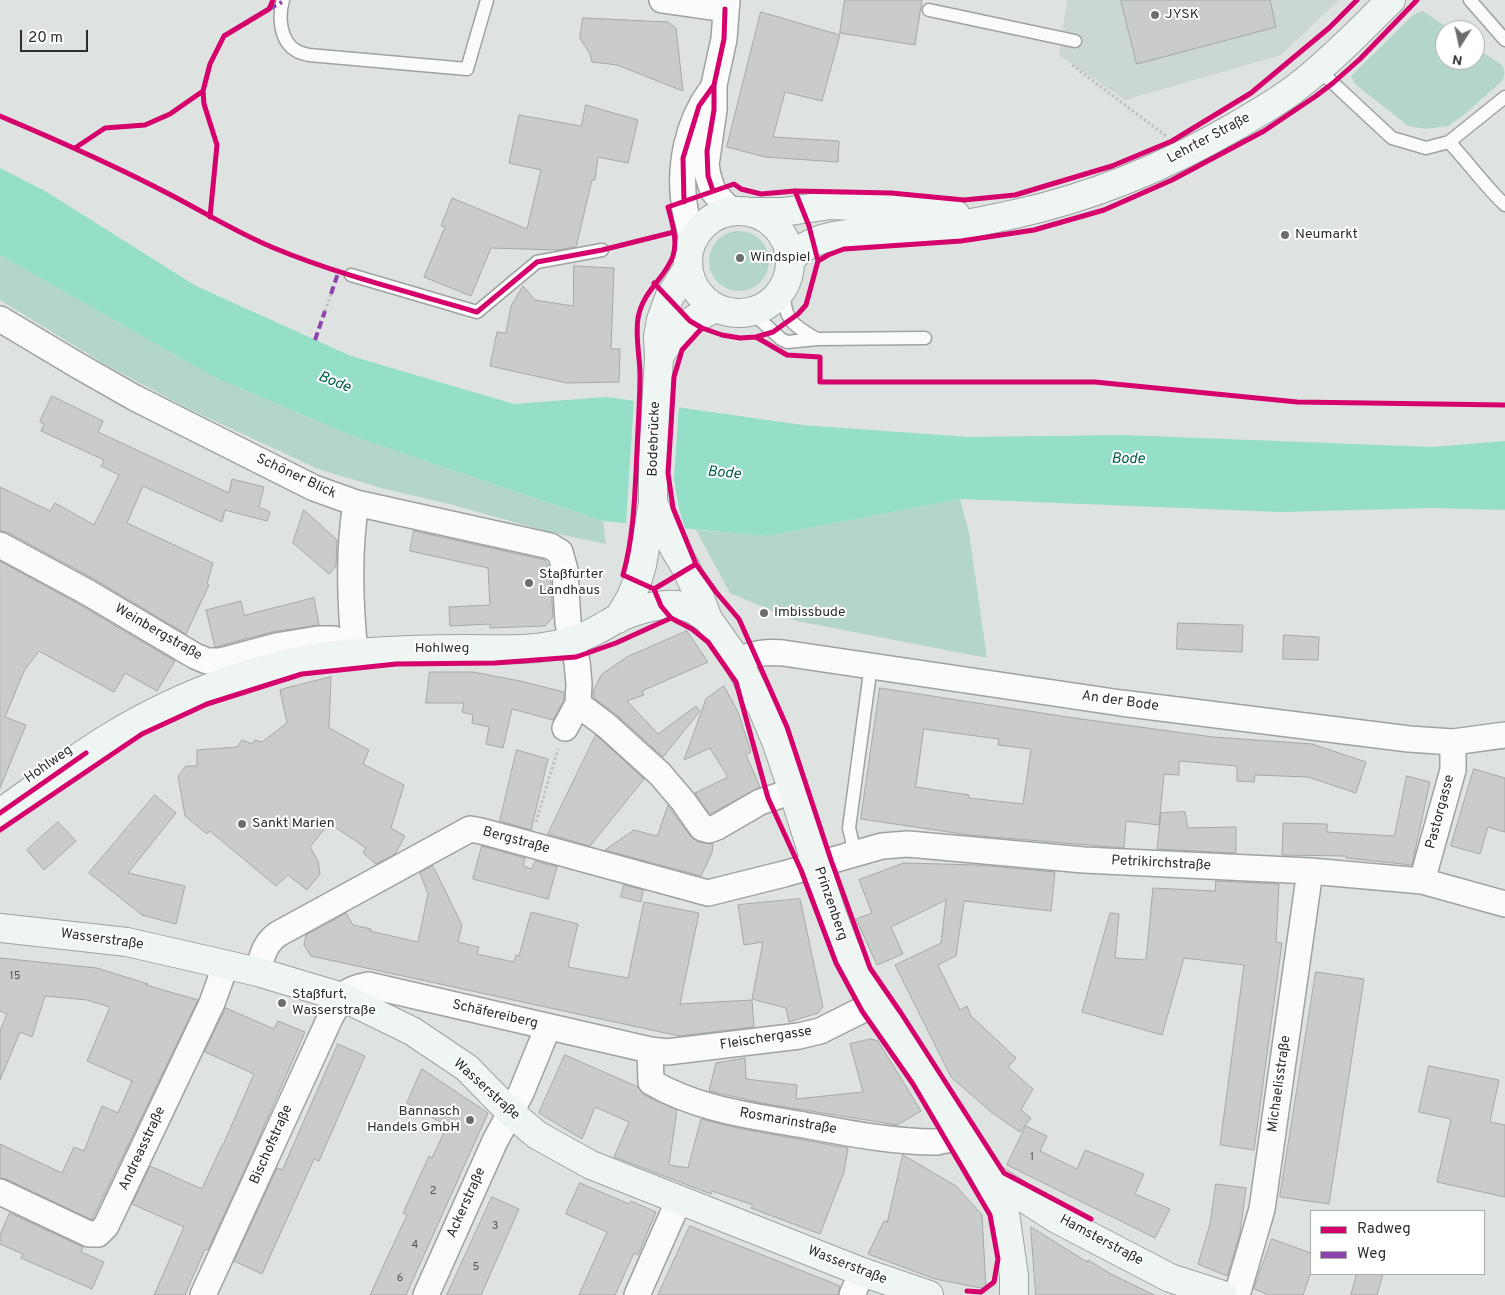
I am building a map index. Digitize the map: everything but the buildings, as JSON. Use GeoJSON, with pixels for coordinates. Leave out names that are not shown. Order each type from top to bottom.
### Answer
{"type":"FeatureCollection","features":[{"type":"Feature","properties":{"kind":"main road","name":"Lehrter Straße"},"geometry":{"type":"LineString","coordinates":[[787,273],[796,252],[830,237],[849,233],[902,232],[940,228],[1035,210],[1108,187],[1163,164],[1214,139],[1295,89],[1319,70],[1391,0]]}},
{"type":"Feature","properties":{"kind":"main road","name":"Lehrter Straße"},"geometry":{"type":"LineString","coordinates":[[744,211],[782,212],[831,205],[890,208],[995,218]]}},
{"type":"Feature","properties":{"kind":"main road"},"geometry":{"type":"LineString","coordinates":[[744,211],[764,217],[779,229],[789,249],[787,273],[777,296],[770,303],[762,308],[734,313],[716,308],[702,298],[690,279],[687,256],[692,240],[702,226],[712,218],[722,213],[744,211]]}},
{"type":"Feature","properties":{"kind":"main road","name":"Bodebrücke"},"geometry":{"type":"LineString","coordinates":[[653,503],[653,461],[660,320],[669,298],[688,268]]}},
{"type":"Feature","properties":{"kind":"main road"},"geometry":{"type":"LineString","coordinates":[[658,366],[667,342],[677,332],[696,317],[716,308]]}},
{"type":"Feature","properties":{"kind":"main road","name":"Hohlweg"},"geometry":{"type":"LineString","coordinates":[[618,618],[630,599],[637,582],[642,565],[653,503]]}},
{"type":"Feature","properties":{"kind":"main road","name":"Prinzenberg"},"geometry":{"type":"LineString","coordinates":[[653,503],[674,548],[690,576],[708,619],[737,660],[762,708],[793,790],[843,943],[857,975],[962,1136],[985,1173],[1005,1213],[1014,1276],[1014,1295]]}},
{"type":"Feature","properties":{"kind":"main road","name":"Hohlweg"},"geometry":{"type":"LineString","coordinates":[[0,813],[110,737],[170,705],[226,682],[283,666],[312,659],[355,653],[416,649],[522,649],[548,646],[591,633],[618,618],[672,604],[693,609],[708,619]]}},
{"type":"Feature","properties":{"kind":"main road","name":"Wasserstraße"},"geometry":{"type":"LineString","coordinates":[[0,928],[127,942],[258,972],[342,996],[383,1015],[420,1036],[467,1068],[510,1112],[536,1134],[591,1165],[679,1200],[857,1284],[929,1295]]}},
{"type":"Feature","properties":{"kind":"main road","name":"Hamsterstraße"},"geometry":{"type":"LineString","coordinates":[[985,1173],[1055,1218],[1170,1278],[1223,1295]]}},
{"type":"Feature","properties":{"kind":"street"},"geometry":{"type":"LineString","coordinates":[[662,0],[726,5],[724,39],[714,86],[714,110],[707,151],[708,176],[713,191],[725,205],[744,211]]}},
{"type":"Feature","properties":{"kind":"street"},"geometry":{"type":"LineString","coordinates":[[692,240],[684,202],[684,158],[700,106],[714,86]]}},
{"type":"Feature","properties":{"kind":"street","name":"Schöner Blick"},"geometry":{"type":"LineString","coordinates":[[0,319],[77,366],[194,429],[314,488],[356,503],[550,546],[560,552],[565,570],[566,614],[572,640]]}},
{"type":"Feature","properties":{"kind":"street"},"geometry":{"type":"LineString","coordinates":[[355,653],[351,579],[356,503]]}},
{"type":"Feature","properties":{"kind":"street","name":"Weinbergstraße"},"geometry":{"type":"LineString","coordinates":[[0,545],[87,592],[195,656],[207,661],[235,658],[276,646],[312,639],[334,639],[355,653]]}},
{"type":"Feature","properties":{"kind":"street"},"geometry":{"type":"LineString","coordinates":[[564,728],[578,704],[579,684],[572,640]]}},
{"type":"Feature","properties":{"kind":"street","name":"An der Bode"},"geometry":{"type":"LineString","coordinates":[[737,660],[769,652],[1131,704],[1409,739],[1453,742],[1505,735]]}},
{"type":"Feature","properties":{"kind":"street"},"geometry":{"type":"LineString","coordinates":[[578,704],[607,726],[660,774],[683,800],[702,828],[709,830],[717,827],[760,802],[793,790]]}},
{"type":"Feature","properties":{"kind":"street","name":"Pastorgasse"},"geometry":{"type":"LineString","coordinates":[[1422,881],[1453,770],[1453,742]]}},
{"type":"Feature","properties":{"kind":"street","name":"Bergstraße"},"geometry":{"type":"LineString","coordinates":[[258,972],[265,948],[270,940],[278,934],[470,829],[708,892],[816,865]]}},
{"type":"Feature","properties":{"kind":"street","name":"Petrikirchstraße"},"geometry":{"type":"LineString","coordinates":[[816,865],[882,846],[908,844],[1084,860],[1310,871],[1422,881],[1505,904]]}},
{"type":"Feature","properties":{"kind":"street","name":"Michaelisstraße"},"geometry":{"type":"LineString","coordinates":[[1237,1295],[1262,1209],[1310,871]]}},
{"type":"Feature","properties":{"kind":"street","name":"Andreasstraße"},"geometry":{"type":"LineString","coordinates":[[0,1192],[89,1234],[98,1234],[106,1226],[212,1003],[226,964]]}},
{"type":"Feature","properties":{"kind":"street","name":"Schäfereiberg"},"geometry":{"type":"LineString","coordinates":[[342,996],[353,987],[368,985],[650,1050]]}},
{"type":"Feature","properties":{"kind":"street","name":"Bischofstraße"},"geometry":{"type":"LineString","coordinates":[[203,1295],[322,1034],[342,996]]}},
{"type":"Feature","properties":{"kind":"street","name":"Fleischergasse"},"geometry":{"type":"LineString","coordinates":[[650,1050],[680,1051],[799,1036],[820,1030],[876,1003]]}},
{"type":"Feature","properties":{"kind":"street","name":"Ackerstraße"},"geometry":{"type":"LineString","coordinates":[[426,1295],[510,1112],[521,1093],[548,1027]]}},
{"type":"Feature","properties":{"kind":"street","name":"Rosmarinstraße"},"geometry":{"type":"LineString","coordinates":[[650,1050],[651,1082],[669,1093],[734,1113],[900,1140],[938,1142],[962,1136]]}},
{"type":"Feature","properties":{"kind":"street"},"geometry":{"type":"LineString","coordinates":[[637,1295],[679,1200]]}},
{"type":"Feature","properties":{"kind":"lane"},"geometry":{"type":"LineString","coordinates":[[283,0],[280,18],[282,32],[296,51],[309,55],[467,69],[487,0]]}},
{"type":"Feature","properties":{"kind":"lane"},"geometry":{"type":"LineString","coordinates":[[1470,0],[1505,40]]}},
{"type":"Feature","properties":{"kind":"lane"},"geometry":{"type":"LineString","coordinates":[[929,10],[1075,41]]}},
{"type":"Feature","properties":{"kind":"lane"},"geometry":{"type":"LineString","coordinates":[[1319,70],[1392,138],[1426,148],[1449,142],[1505,97]]}},
{"type":"Feature","properties":{"kind":"lane"},"geometry":{"type":"LineString","coordinates":[[1449,142],[1505,205]]}},
{"type":"Feature","properties":{"kind":"lane"},"geometry":{"type":"LineString","coordinates":[[351,275],[477,312],[537,262],[602,250]]}},
{"type":"Feature","properties":{"kind":"lane"},"geometry":{"type":"LineString","coordinates":[[787,273],[784,304],[790,320],[797,328],[817,339]]}},
{"type":"Feature","properties":{"kind":"lane"},"geometry":{"type":"LineString","coordinates":[[746,312],[758,318],[781,339],[788,342],[817,339],[925,338]]}},
{"type":"Feature","properties":{"kind":"lane"},"geometry":{"type":"LineString","coordinates":[[856,853],[849,828],[871,666]]}},
{"type":"Feature","properties":{"kind":"path"},"geometry":{"type":"LineString","coordinates":[[1072,65],[1172,141]]}},
{"type":"Feature","properties":{"kind":"path"},"geometry":{"type":"LineString","coordinates":[[325,312],[331,294]]}},
{"type":"Feature","properties":{"kind":"path"},"geometry":{"type":"LineString","coordinates":[[542,801],[564,728]]}},
{"type":"Feature","properties":{"kind":"shaded area"},"geometry":{"type":"Polygon","coordinates":[[[1067,0],[1339,0],[1281,55],[1125,100],[1059,55],[1067,0]]]}},
{"type":"Feature","properties":{"kind":"shaded area"},"geometry":{"type":"Polygon","coordinates":[[[1423,11],[1436,20],[1435,70],[1485,70],[1485,54],[1502,65],[1504,69],[1502,81],[1465,114],[1448,126],[1426,129],[1408,126],[1355,84],[1351,76],[1413,15],[1423,11]]]}},
{"type":"Feature","properties":{"kind":"shaded area"},"geometry":{"type":"Polygon","coordinates":[[[739,231],[755,236],[760,240],[764,245],[769,261],[764,277],[760,282],[755,286],[739,291],[723,286],[718,282],[714,277],[709,261],[714,245],[718,240],[723,236],[739,231]]]}},
{"type":"Feature","properties":{"kind":"shaded area"},"geometry":{"type":"Polygon","coordinates":[[[0,255],[216,378],[355,437],[603,521],[606,544],[549,532],[453,505],[381,488],[318,469],[187,408],[106,365],[0,300],[0,255]]]}},
{"type":"Feature","properties":{"kind":"shaded area"},"geometry":{"type":"Polygon","coordinates":[[[960,499],[969,532],[987,658],[797,621],[730,593],[696,530],[767,536],[960,499]]]}},
{"type":"Feature","properties":{"kind":"water","name":"Bode"},"geometry":{"type":"Polygon","coordinates":[[[0,168],[45,191],[196,286],[351,356],[514,404],[606,397],[802,425],[969,437],[1123,435],[1432,447],[1505,441],[1505,510],[1433,508],[1281,512],[960,499],[767,536],[603,521],[355,437],[216,378],[0,255],[0,168]]]}},
{"type":"Feature","properties":{"kind":"pier"},"geometry":{"type":"Polygon","coordinates":[[[634,399],[679,405],[674,479],[679,509],[686,531],[626,525],[634,399]]]}},
{"type":"Feature","properties":{"kind":"marked path"},"geometry":{"type":"LineString","coordinates":[[269,9],[282,2]]}},
{"type":"Feature","properties":{"kind":"marked path"},"geometry":{"type":"LineString","coordinates":[[331,294],[339,270]]}},
{"type":"Feature","properties":{"kind":"marked path"},"geometry":{"type":"LineString","coordinates":[[315,340],[325,311]]}},
{"type":"Feature","properties":{"kind":"cycle path"},"geometry":{"type":"LineString","coordinates":[[75,148],[105,128],[145,125],[170,114],[203,91],[210,64],[224,36],[269,9],[273,0]]}},
{"type":"Feature","properties":{"kind":"cycle path"},"geometry":{"type":"LineString","coordinates":[[654,589],[623,575],[632,529],[636,482],[640,384],[638,318],[644,300],[665,271],[673,256],[675,238],[668,207],[734,184],[741,189],[761,194],[795,191],[891,193],[964,200],[1015,195],[1112,166],[1172,141],[1251,93],[1329,28],[1357,0]]}},
{"type":"Feature","properties":{"kind":"cycle path"},"geometry":{"type":"LineString","coordinates":[[818,261],[844,249],[961,241],[1034,230],[1104,210],[1172,180],[1264,131],[1333,83],[1360,59],[1417,0]]}},
{"type":"Feature","properties":{"kind":"cycle path"},"geometry":{"type":"LineString","coordinates":[[713,191],[708,176],[707,151],[714,110],[714,85],[724,39],[725,9]]}},
{"type":"Feature","properties":{"kind":"cycle path"},"geometry":{"type":"LineString","coordinates":[[684,202],[683,158],[699,106],[714,85]]}},
{"type":"Feature","properties":{"kind":"cycle path"},"geometry":{"type":"LineString","coordinates":[[203,91],[204,104],[217,145],[210,217]]}},
{"type":"Feature","properties":{"kind":"cycle path"},"geometry":{"type":"LineString","coordinates":[[0,116],[127,173],[274,248],[349,275],[477,312],[537,262],[602,250],[674,232]]}},
{"type":"Feature","properties":{"kind":"cycle path"},"geometry":{"type":"LineString","coordinates":[[654,283],[690,321],[702,328],[722,335],[740,338],[756,337],[773,332],[798,314],[806,305],[818,261],[809,226],[795,191]]}},
{"type":"Feature","properties":{"kind":"cycle path"},"geometry":{"type":"LineString","coordinates":[[702,328],[682,350],[674,377],[668,473],[673,508],[696,564],[739,619],[787,727],[831,860],[870,968],[1004,1173],[1091,1219]]}},
{"type":"Feature","properties":{"kind":"cycle path"},"geometry":{"type":"LineString","coordinates":[[756,337],[787,355],[820,357],[820,382],[1095,382],[1297,402],[1505,405]]}},
{"type":"Feature","properties":{"kind":"cycle path"},"geometry":{"type":"LineString","coordinates":[[696,564],[654,589],[661,606],[671,618],[692,629],[708,642],[736,682],[768,798],[801,870],[836,963],[862,1011],[913,1084],[990,1215],[998,1259],[994,1282],[981,1292],[967,1291]]}},
{"type":"Feature","properties":{"kind":"cycle path"},"geometry":{"type":"LineString","coordinates":[[0,830],[142,734],[207,704],[302,674],[396,664],[495,663],[576,657],[616,643],[671,618]]}},
{"type":"Feature","properties":{"kind":"cycle path"},"geometry":{"type":"LineString","coordinates":[[0,813],[86,753]]}},
{"type":"Feature","properties":{"kind":"place","name":"JYSK"},"geometry":{"type":"Point","coordinates":[1155,15]}},
{"type":"Feature","properties":{"kind":"place","name":"Neumarkt"},"geometry":{"type":"Point","coordinates":[1285,235]}},
{"type":"Feature","properties":{"kind":"place","name":"Windspiel"},"geometry":{"type":"Point","coordinates":[740,258]}},
{"type":"Feature","properties":{"kind":"place","name":"Staßfurter Landhaus"},"geometry":{"type":"Point","coordinates":[529,583]}},
{"type":"Feature","properties":{"kind":"place","name":"Imbissbude"},"geometry":{"type":"Point","coordinates":[764,613]}},
{"type":"Feature","properties":{"kind":"place","name":"Sankt Marien"},"geometry":{"type":"Point","coordinates":[242,824]}},
{"type":"Feature","properties":{"kind":"place","name":"Staßfurt, Wasserstraße"},"geometry":{"type":"Point","coordinates":[282,1003]}},
{"type":"Feature","properties":{"kind":"place","name":"Bannasch Handels GmbH"},"geometry":{"type":"Point","coordinates":[470,1120]}}]}
